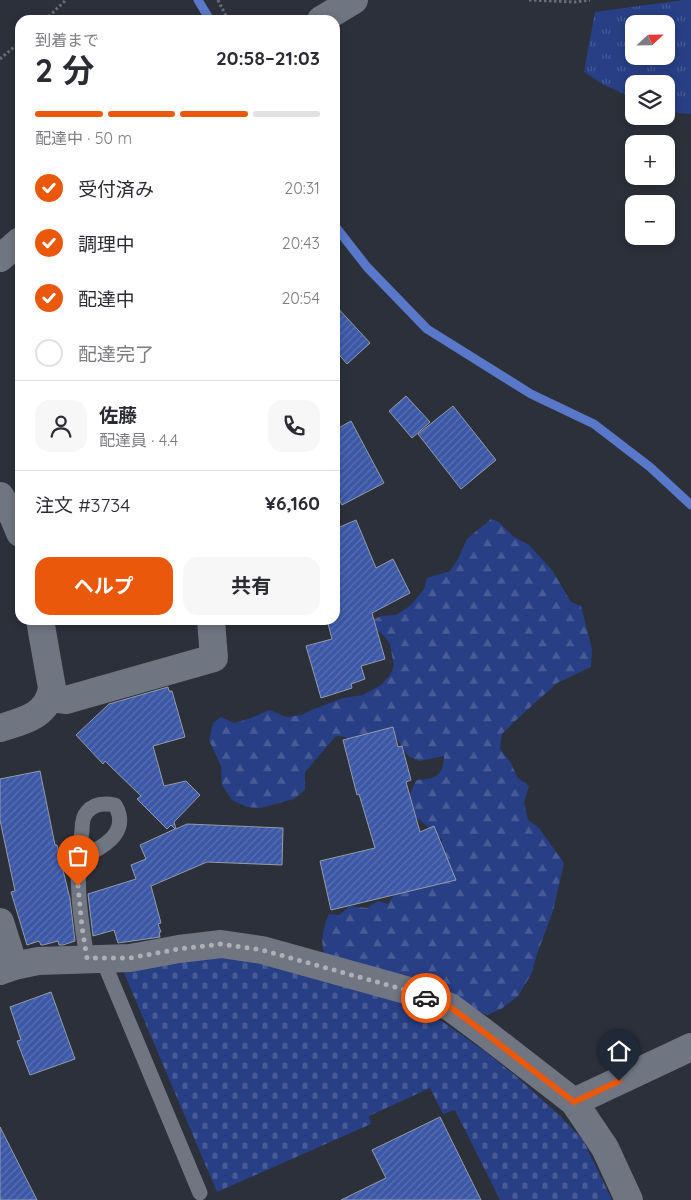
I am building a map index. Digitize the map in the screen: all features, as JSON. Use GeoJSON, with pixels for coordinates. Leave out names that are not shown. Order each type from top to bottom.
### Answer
{"type":"FeatureCollection","features":[{"type":"Feature","properties":{"kind":"street"},"geometry":{"type":"LineString","coordinates":[[328,15],[354,0]]}},
{"type":"Feature","properties":{"kind":"street"},"geometry":{"type":"LineString","coordinates":[[0,258],[15,245]]}},
{"type":"Feature","properties":{"kind":"street"},"geometry":{"type":"LineString","coordinates":[[0,496],[15,521]]}},
{"type":"Feature","properties":{"kind":"street"},"geometry":{"type":"LineString","coordinates":[[0,728],[38,715],[45,708],[50,698],[52,688],[41,625]]}},
{"type":"Feature","properties":{"kind":"street"},"geometry":{"type":"LineString","coordinates":[[50,698],[66,700],[214,658],[211,625]]}},
{"type":"Feature","properties":{"kind":"street"},"geometry":{"type":"LineString","coordinates":[[0,922],[7,968],[38,961],[130,958],[221,944],[262,950],[413,992],[450,1007],[574,1102],[605,1148],[629,1200]]}},
{"type":"Feature","properties":{"kind":"street"},"geometry":{"type":"LineString","coordinates":[[574,1102],[691,1047]]}},
{"type":"Feature","properties":{"kind":"lane"},"geometry":{"type":"LineString","coordinates":[[78,858],[79,900],[94,958],[200,1193]]}},
{"type":"Feature","properties":{"kind":"path"},"geometry":{"type":"LineString","coordinates":[[50,15],[66,0]]}},
{"type":"Feature","properties":{"kind":"path"},"geometry":{"type":"LineString","coordinates":[[218,0],[226,15]]}},
{"type":"Feature","properties":{"kind":"path"},"geometry":{"type":"LineString","coordinates":[[529,0],[575,2],[590,0]]}},
{"type":"Feature","properties":{"kind":"path"},"geometry":{"type":"LineString","coordinates":[[0,59],[15,46]]}},
{"type":"Feature","properties":{"kind":"green space"},"geometry":{"type":"Polygon","coordinates":[[[691,0],[691,114],[675,112],[675,75],[625,75],[625,94],[604,85],[584,72],[595,12],[691,0]]]}},
{"type":"Feature","properties":{"kind":"green space"},"geometry":{"type":"Polygon","coordinates":[[[491,519],[499,522],[513,536],[529,545],[552,570],[571,602],[581,606],[592,649],[591,667],[557,683],[502,734],[500,749],[511,763],[517,777],[529,786],[524,802],[528,820],[539,828],[564,863],[553,911],[532,973],[518,996],[501,1009],[487,1015],[440,995],[324,953],[322,943],[329,914],[339,915],[350,906],[367,908],[378,901],[388,904],[393,896],[395,877],[441,851],[442,840],[410,812],[409,803],[411,791],[417,780],[429,779],[437,775],[442,768],[444,756],[419,761],[408,756],[397,739],[388,732],[355,745],[345,737],[336,736],[305,772],[305,790],[294,799],[261,808],[247,807],[232,800],[222,785],[221,766],[209,740],[213,723],[221,717],[234,723],[270,710],[286,717],[302,715],[343,698],[363,695],[381,685],[390,675],[394,666],[390,644],[368,622],[381,616],[396,615],[411,605],[424,589],[427,578],[450,571],[467,539],[491,519]]]}},
{"type":"Feature","properties":{"kind":"green space"},"geometry":{"type":"Polygon","coordinates":[[[220,958],[255,959],[401,1000],[443,1022],[517,1077],[583,1140],[612,1200],[500,1200],[455,1110],[443,1114],[430,1088],[369,1116],[371,1124],[217,1192],[122,968],[220,958]]]}},
{"type":"Feature","properties":{"kind":"building"},"geometry":{"type":"Polygon","coordinates":[[[340,310],[370,343],[347,364],[340,356],[340,310]]]}},
{"type":"Feature","properties":{"kind":"building"},"geometry":{"type":"Polygon","coordinates":[[[406,396],[430,422],[412,438],[389,411],[406,396]]]}},
{"type":"Feature","properties":{"kind":"building"},"geometry":{"type":"Polygon","coordinates":[[[453,406],[496,460],[461,489],[418,434],[453,406]]]}},
{"type":"Feature","properties":{"kind":"building"},"geometry":{"type":"Polygon","coordinates":[[[351,421],[384,483],[342,505],[340,501],[340,427],[351,421]]]}},
{"type":"Feature","properties":{"kind":"building"},"geometry":{"type":"Polygon","coordinates":[[[356,520],[376,568],[393,559],[410,593],[372,613],[385,659],[361,666],[365,679],[351,684],[352,688],[321,698],[306,646],[332,639],[328,625],[340,625],[340,527],[356,520]]]}},
{"type":"Feature","properties":{"kind":"building"},"geometry":{"type":"Polygon","coordinates":[[[168,687],[169,691],[172,691],[185,737],[153,746],[164,786],[186,781],[200,795],[174,822],[176,829],[187,824],[283,828],[282,865],[207,862],[151,886],[161,923],[158,924],[161,932],[159,932],[160,937],[118,943],[114,930],[93,936],[88,894],[136,879],[131,865],[146,859],[140,845],[175,829],[171,825],[167,829],[137,799],[141,796],[105,761],[103,764],[76,735],[109,704],[168,687]]]}},
{"type":"Feature","properties":{"kind":"building"},"geometry":{"type":"Polygon","coordinates":[[[393,727],[398,747],[402,746],[411,780],[406,782],[420,832],[434,826],[456,880],[331,910],[320,861],[375,848],[359,794],[357,795],[343,740],[393,727]]]}},
{"type":"Feature","properties":{"kind":"building"},"geometry":{"type":"Polygon","coordinates":[[[40,771],[55,845],[57,845],[70,899],[75,941],[63,945],[59,945],[58,941],[41,945],[39,941],[27,945],[11,892],[15,891],[0,820],[0,779],[40,771]]]}},
{"type":"Feature","properties":{"kind":"building"},"geometry":{"type":"Polygon","coordinates":[[[51,992],[75,1059],[30,1075],[17,1041],[21,1040],[10,1007],[51,992]]]}},
{"type":"Feature","properties":{"kind":"building"},"geometry":{"type":"Polygon","coordinates":[[[440,1117],[481,1200],[341,1200],[386,1178],[372,1150],[440,1117]]]}},
{"type":"Feature","properties":{"kind":"building"},"geometry":{"type":"Polygon","coordinates":[[[0,1127],[37,1200],[0,1200],[0,1127]]]}},
{"type":"Feature","properties":{"kind":"waterway"},"geometry":{"type":"LineString","coordinates":[[198,0],[207,15]]}},
{"type":"Feature","properties":{"kind":"waterway"},"geometry":{"type":"LineString","coordinates":[[340,232],[367,267],[427,329],[531,394],[594,424],[650,467],[691,505]]}},
{"type":"Feature","properties":{"kind":"way so far"},"geometry":{"type":"LineString","coordinates":[[78,886],[87,958],[130,958],[221,944],[262,950],[413,992],[426,998]]}},
{"type":"Feature","properties":{"kind":"route"},"geometry":{"type":"LineString","coordinates":[[426,998],[450,1007],[574,1102],[619,1081]]}}]}
